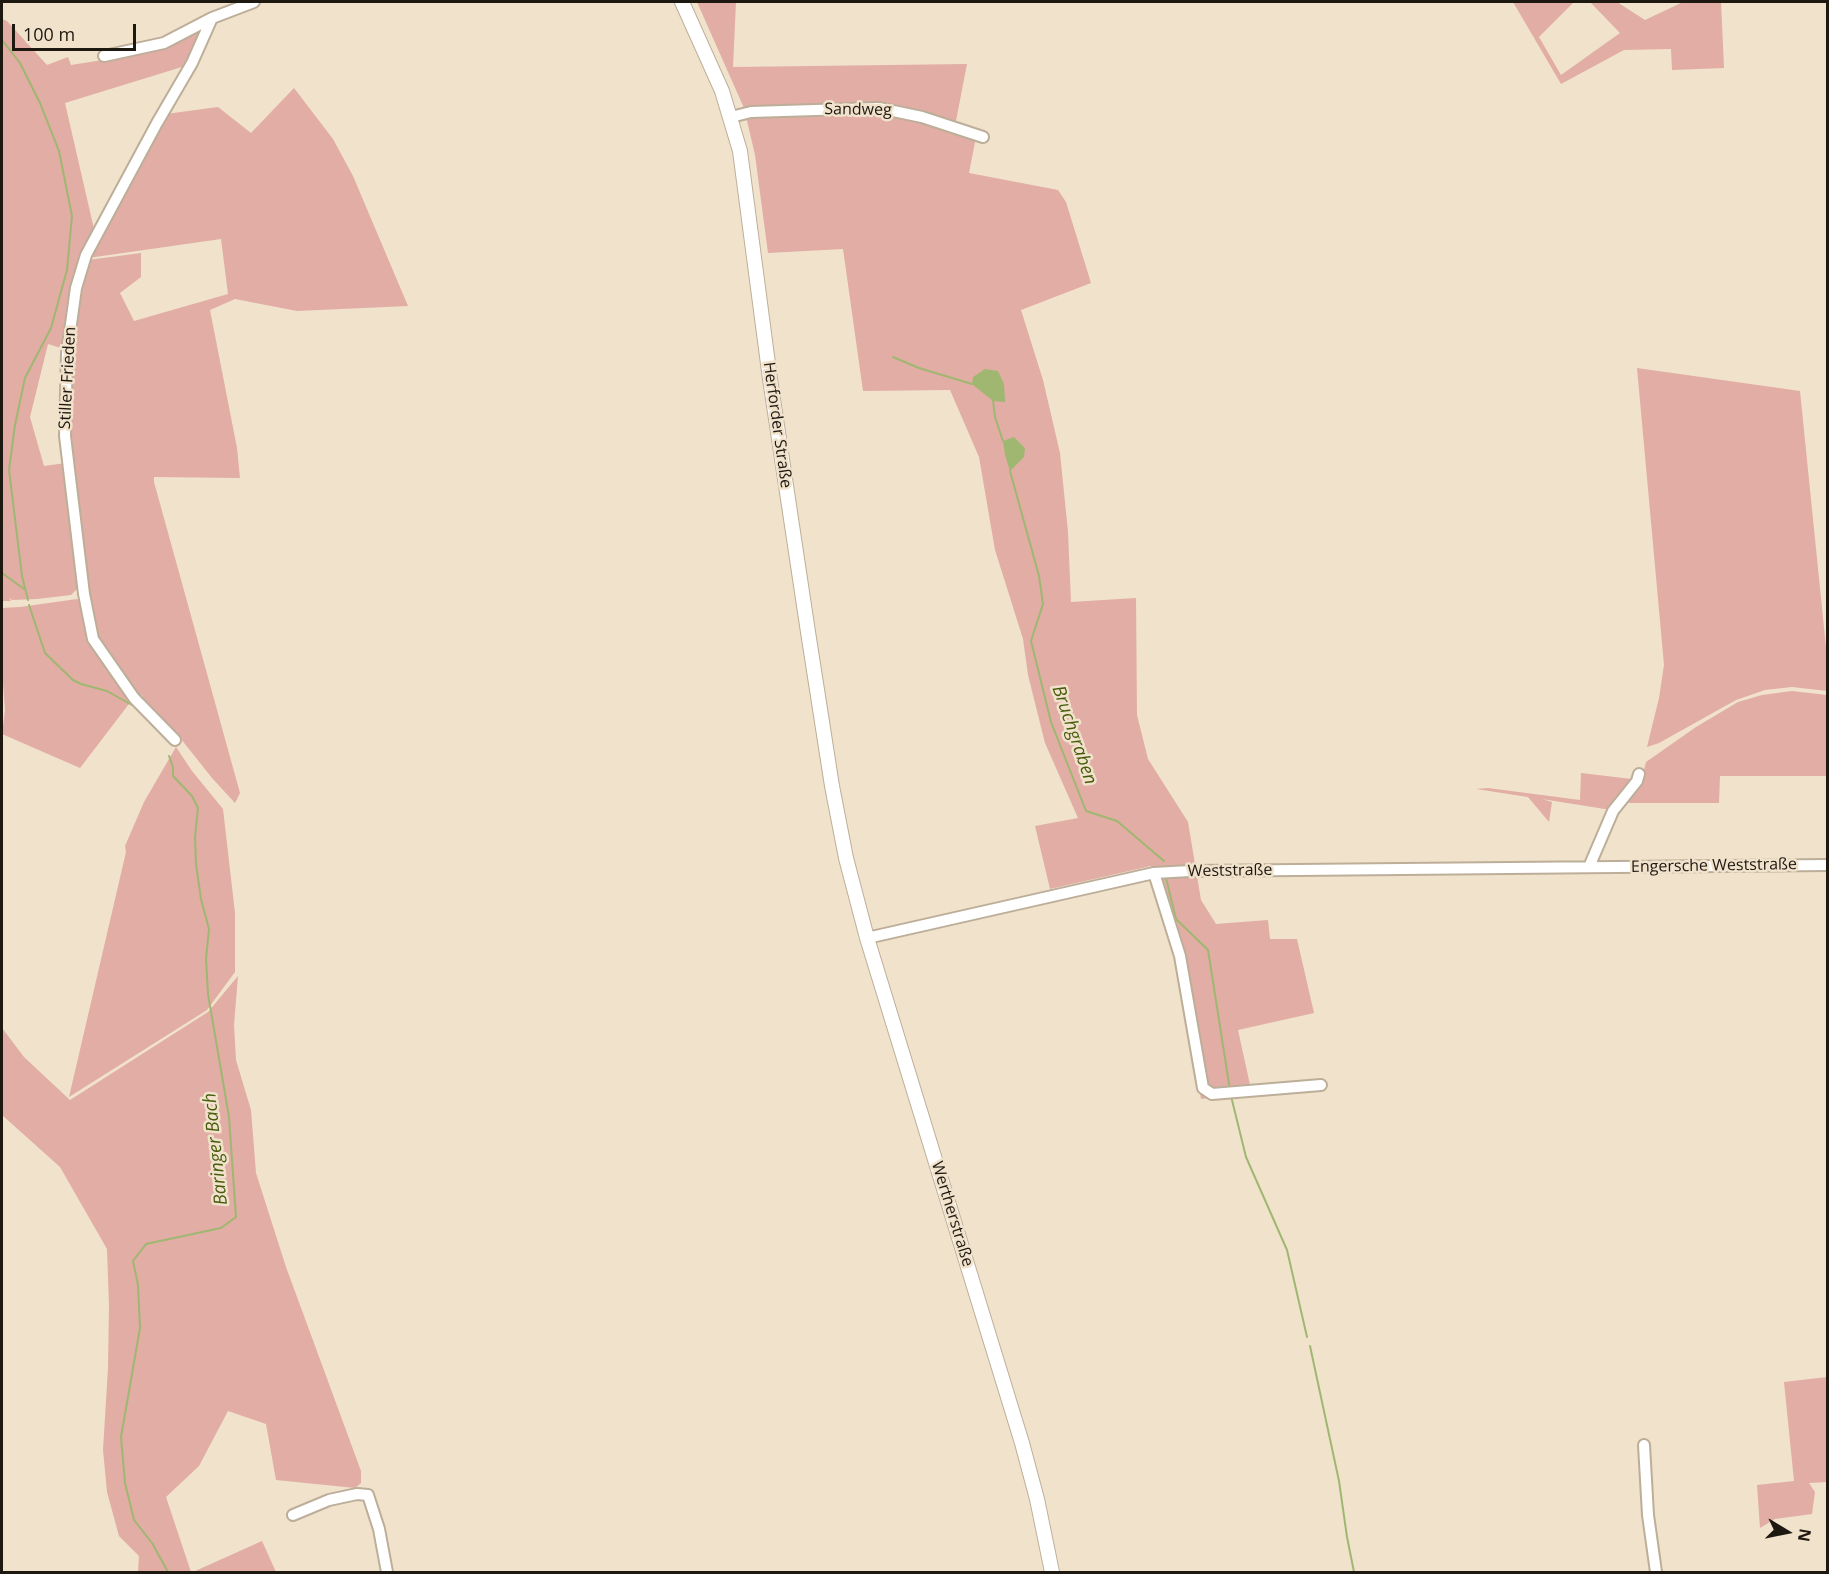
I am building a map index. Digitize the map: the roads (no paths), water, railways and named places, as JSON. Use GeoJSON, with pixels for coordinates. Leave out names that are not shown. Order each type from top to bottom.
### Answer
{"type":"FeatureCollection","features":[{"type":"Feature","properties":{"kind":"main road","name":"Herforder Straße"},"geometry":{"type":"LineString","coordinates":[[682,2],[709,60],[731,117],[744,174],[770,379],[832,786],[846,858]]}},
{"type":"Feature","properties":{"kind":"main road","name":"Wertherstraße"},"geometry":{"type":"LineString","coordinates":[[846,858],[867,938],[1007,1392],[1037,1499],[1052,1572]]}},
{"type":"Feature","properties":{"kind":"street"},"geometry":{"type":"LineString","coordinates":[[104,56],[164,43],[212,18],[254,2]]}},
{"type":"Feature","properties":{"kind":"street","name":"Stiller Frieden"},"geometry":{"type":"LineString","coordinates":[[175,740],[134,699],[93,639],[80,562],[65,436],[67,353],[76,288],[86,255],[192,63],[212,18]]}},
{"type":"Feature","properties":{"kind":"street","name":"Sandweg"},"geometry":{"type":"LineString","coordinates":[[731,117],[751,112],[879,108],[922,117],[982,136]]}},
{"type":"Feature","properties":{"kind":"street"},"geometry":{"type":"LineString","coordinates":[[1589,867],[1613,811],[1637,781],[1639,774]]}},
{"type":"Feature","properties":{"kind":"street","name":"Engersche Weststraße"},"geometry":{"type":"LineString","coordinates":[[1601,867],[1827,865]]}},
{"type":"Feature","properties":{"kind":"street","name":"Weststraße"},"geometry":{"type":"LineString","coordinates":[[867,938],[1154,873],[1601,867]]}},
{"type":"Feature","properties":{"kind":"street"},"geometry":{"type":"LineString","coordinates":[[1154,873],[1180,956],[1203,1088],[1212,1094],[1321,1085]]}},
{"type":"Feature","properties":{"kind":"street"},"geometry":{"type":"LineString","coordinates":[[1644,1445],[1648,1515],[1656,1572]]}},
{"type":"Feature","properties":{"kind":"street"},"geometry":{"type":"LineString","coordinates":[[293,1515],[329,1500],[357,1494],[368,1495],[379,1529],[387,1572]]}},
{"type":"Feature","properties":{"kind":"waterway","name":"Baringer Bach"},"geometry":{"type":"LineString","coordinates":[[2,40],[20,63],[40,103],[59,151],[72,216],[67,270],[51,328],[25,378],[9,470],[22,576],[28,600]]}},
{"type":"Feature","properties":{"kind":"waterway","name":"Bruchgraben"},"geometry":{"type":"LineString","coordinates":[[893,357],[919,368],[972,384]]}},
{"type":"Feature","properties":{"kind":"waterway"},"geometry":{"type":"LineString","coordinates":[[993,401],[995,417],[1003,441]]}},
{"type":"Feature","properties":{"kind":"waterway","name":"Bruchgraben"},"geometry":{"type":"LineString","coordinates":[[1010,471],[1039,576],[1043,604],[1031,641],[1051,722],[1086,811],[1117,821],[1164,861]]}},
{"type":"Feature","properties":{"kind":"waterway"},"geometry":{"type":"LineString","coordinates":[[2,573],[24,589]]}},
{"type":"Feature","properties":{"kind":"waterway","name":"Baringer Bach"},"geometry":{"type":"LineString","coordinates":[[29,605],[45,653],[73,680],[107,691],[132,705]]}},
{"type":"Feature","properties":{"kind":"waterway","name":"Baringer Bach"},"geometry":{"type":"LineString","coordinates":[[168,1572],[152,1543],[134,1520],[125,1483],[121,1437],[140,1328],[138,1285],[133,1261],[146,1244],[221,1228],[236,1217],[229,1117],[208,994],[206,959],[209,929],[201,899],[196,864],[195,837],[198,808],[192,796],[173,776],[169,756]]}},
{"type":"Feature","properties":{"kind":"waterway"},"geometry":{"type":"LineString","coordinates":[[1166,878],[1176,919],[1208,950],[1230,1090]]}},
{"type":"Feature","properties":{"kind":"waterway"},"geometry":{"type":"LineString","coordinates":[[1231,1096],[1246,1157],[1287,1250],[1307,1337]]}},
{"type":"Feature","properties":{"kind":"waterway"},"geometry":{"type":"LineString","coordinates":[[1310,1346],[1339,1481],[1354,1572]]}}]}
